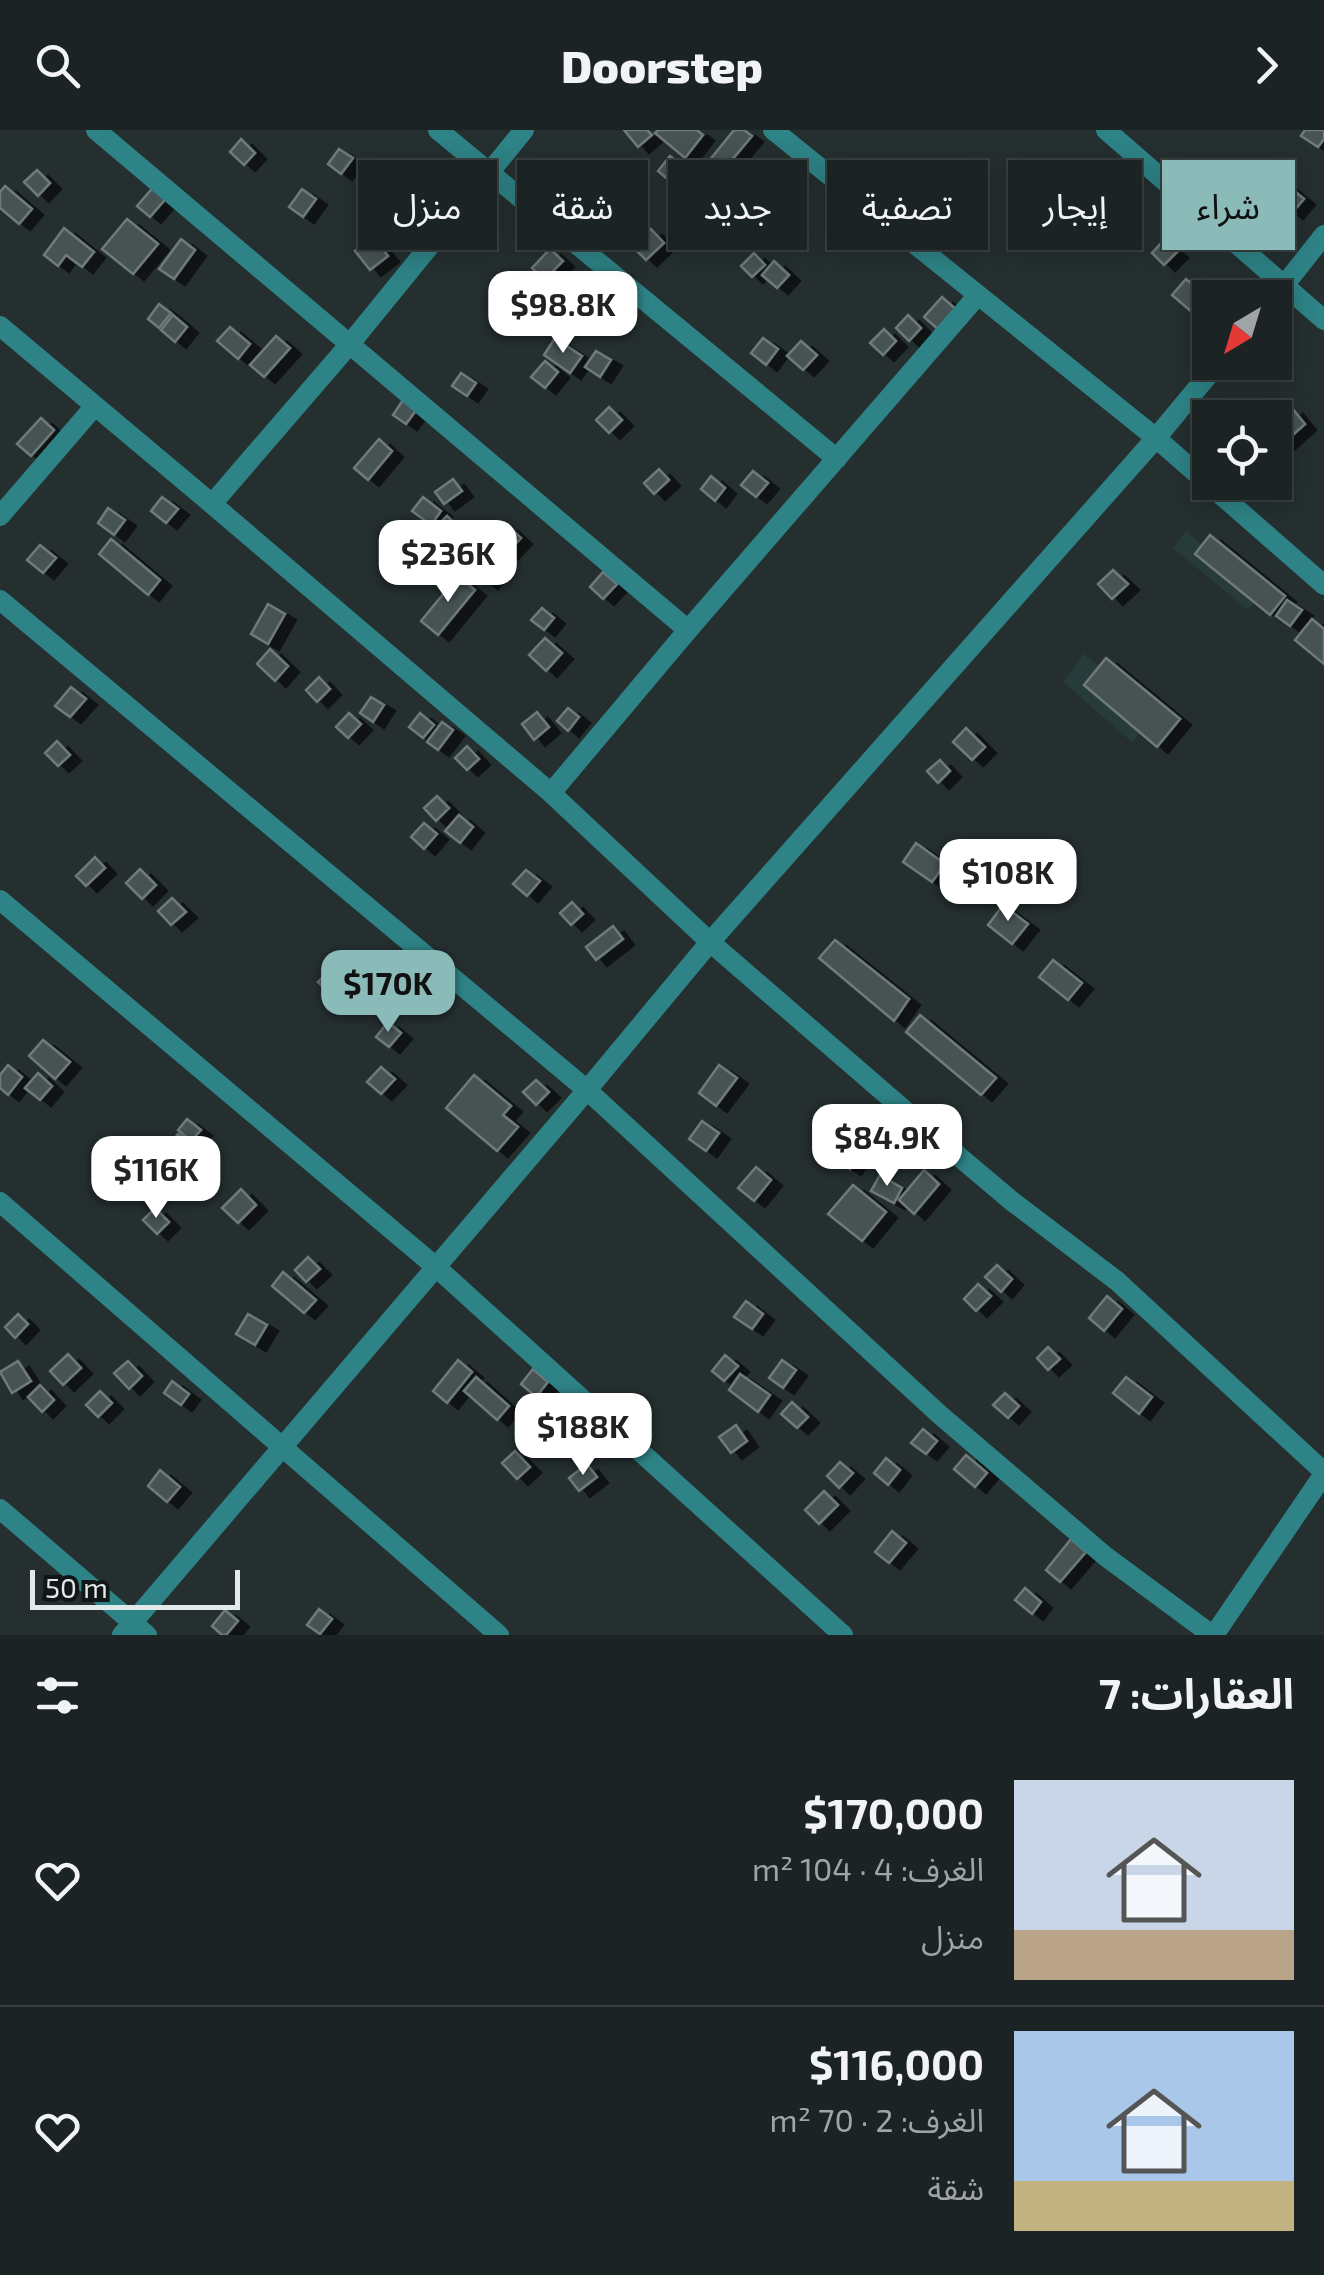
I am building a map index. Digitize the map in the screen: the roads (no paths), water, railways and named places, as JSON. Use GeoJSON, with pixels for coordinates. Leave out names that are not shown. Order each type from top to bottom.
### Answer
{"type":"FeatureCollection","features":[{"type":"Feature","properties":{"kind":"street"},"geometry":{"type":"LineString","coordinates":[[96,130],[688,630]]}},
{"type":"Feature","properties":{"kind":"street"},"geometry":{"type":"LineString","coordinates":[[438,130],[474,160]]}},
{"type":"Feature","properties":{"kind":"street"},"geometry":{"type":"LineString","coordinates":[[497,162],[524,130]]}},
{"type":"Feature","properties":{"kind":"street"},"geometry":{"type":"LineString","coordinates":[[773,130],[1156,438],[1324,585]]}},
{"type":"Feature","properties":{"kind":"street"},"geometry":{"type":"LineString","coordinates":[[1106,130],[1265,280]]}},
{"type":"Feature","properties":{"kind":"street"},"geometry":{"type":"LineString","coordinates":[[497,179],[837,459]]}},
{"type":"Feature","properties":{"kind":"street"},"geometry":{"type":"LineString","coordinates":[[1288,280],[1324,235]]}},
{"type":"Feature","properties":{"kind":"street"},"geometry":{"type":"LineString","coordinates":[[212,504],[426,250]]}},
{"type":"Feature","properties":{"kind":"street"},"geometry":{"type":"LineString","coordinates":[[551,793],[978,294]]}},
{"type":"Feature","properties":{"kind":"street"},"geometry":{"type":"LineString","coordinates":[[1292,301],[1324,320]]}},
{"type":"Feature","properties":{"kind":"street"},"geometry":{"type":"LineString","coordinates":[[0,326],[551,793],[710,942],[1013,1202],[1117,1281],[1324,1473],[1213,1635],[1105,1556],[939,1414],[587,1090],[0,600]]}},
{"type":"Feature","properties":{"kind":"street"},"geometry":{"type":"LineString","coordinates":[[0,1509],[134,1631],[282,1445],[710,942],[1204,380]]}},
{"type":"Feature","properties":{"kind":"street"},"geometry":{"type":"LineString","coordinates":[[0,516],[94,407]]}},
{"type":"Feature","properties":{"kind":"street"},"geometry":{"type":"LineString","coordinates":[[0,900],[436,1267],[843,1635]]}},
{"type":"Feature","properties":{"kind":"street"},"geometry":{"type":"LineString","coordinates":[[0,1202],[500,1635]]}}]}
